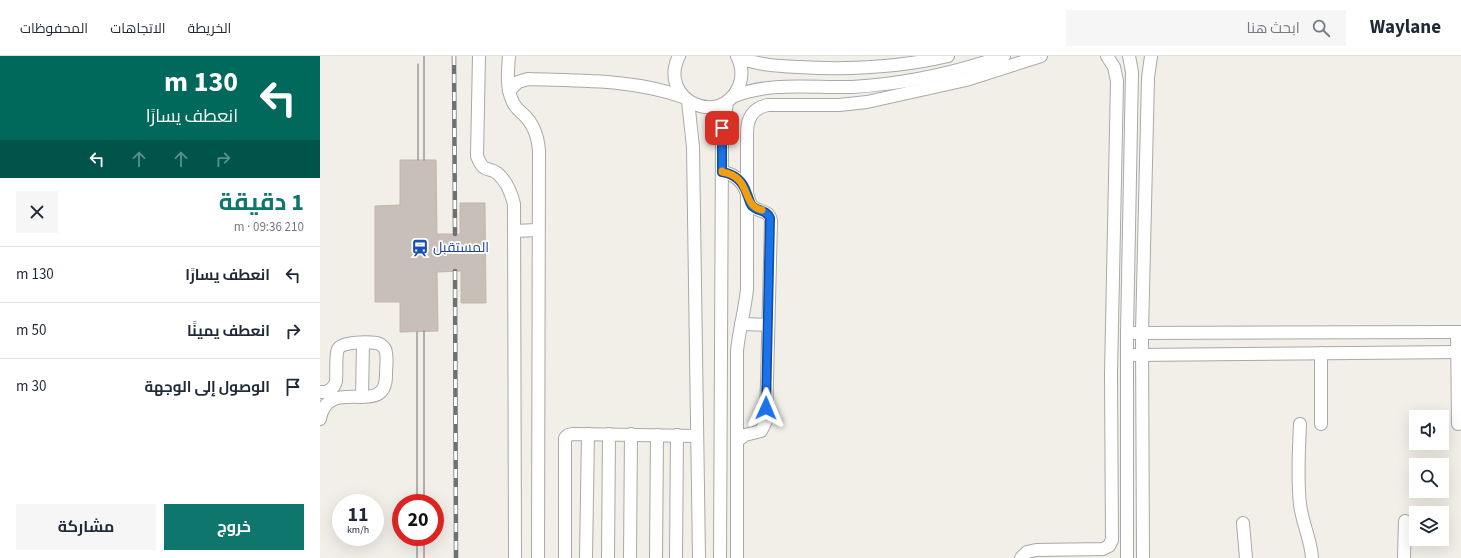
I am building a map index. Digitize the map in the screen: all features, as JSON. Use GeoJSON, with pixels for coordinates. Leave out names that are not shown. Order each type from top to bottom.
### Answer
{"type":"FeatureCollection","features":[{"type":"Feature","properties":{"kind":"street"},"geometry":{"type":"LineString","coordinates":[[479,56],[477,156],[479,163],[485,170],[496,172],[509,188],[514,204],[515,558]]}},
{"type":"Feature","properties":{"kind":"street"},"geometry":{"type":"LineString","coordinates":[[509,56],[509,91],[514,105],[528,120],[537,138],[539,173],[538,558]]}},
{"type":"Feature","properties":{"kind":"street"},"geometry":{"type":"LineString","coordinates":[[679,56],[675,65],[675,82],[678,90],[686,99],[693,147],[699,558]]}},
{"type":"Feature","properties":{"kind":"street"},"geometry":{"type":"LineString","coordinates":[[737,56],[758,64],[835,69],[886,67],[948,56]]}},
{"type":"Feature","properties":{"kind":"street"},"geometry":{"type":"LineString","coordinates":[[720,558],[722,128],[729,100],[741,82],[741,65],[737,56]]}},
{"type":"Feature","properties":{"kind":"street"},"geometry":{"type":"LineString","coordinates":[[509,91],[518,82],[523,80],[626,83],[651,87],[686,99],[701,107],[708,108],[721,105],[748,92],[764,88],[854,86],[906,81],[958,70],[1004,56]]}},
{"type":"Feature","properties":{"kind":"street"},"geometry":{"type":"LineString","coordinates":[[737,558],[738,351],[741,324],[745,307],[747,280],[748,121],[753,112],[763,106],[768,105],[839,105],[867,102],[966,80],[1041,56]]}},
{"type":"Feature","properties":{"kind":"street"},"geometry":{"type":"LineString","coordinates":[[1021,558],[1027,552],[1036,550],[1100,550],[1109,546],[1112,540],[1111,367],[1117,81],[1114,67],[1107,56]]}},
{"type":"Feature","properties":{"kind":"street"},"geometry":{"type":"LineString","coordinates":[[1127,558],[1127,333],[1132,77],[1129,56]]}},
{"type":"Feature","properties":{"kind":"street"},"geometry":{"type":"LineString","coordinates":[[1143,558],[1142,333],[1148,78],[1151,56]]}},
{"type":"Feature","properties":{"kind":"street"},"geometry":{"type":"LineString","coordinates":[[722,172],[735,177],[742,183],[752,205],[756,209],[766,212],[770,218],[765,425],[757,433],[745,435],[737,441]]}},
{"type":"Feature","properties":{"kind":"street"},"geometry":{"type":"LineString","coordinates":[[514,231],[538,230]]}},
{"type":"Feature","properties":{"kind":"street"},"geometry":{"type":"LineString","coordinates":[[1113,251],[1128,251]]}},
{"type":"Feature","properties":{"kind":"street"},"geometry":{"type":"LineString","coordinates":[[741,324],[768,325]]}},
{"type":"Feature","properties":{"kind":"street"},"geometry":{"type":"LineString","coordinates":[[1127,333],[1459,332],[1458,424]]}},
{"type":"Feature","properties":{"kind":"street"},"geometry":{"type":"LineString","coordinates":[[320,392],[329,391],[335,385],[338,351],[341,346],[347,343],[378,344],[385,349],[387,383],[383,390],[371,397],[341,396],[332,400],[324,407],[320,419]]}},
{"type":"Feature","properties":{"kind":"street"},"geometry":{"type":"LineString","coordinates":[[362,397],[363,343]]}},
{"type":"Feature","properties":{"kind":"street"},"geometry":{"type":"LineString","coordinates":[[1127,355],[1459,352]]}},
{"type":"Feature","properties":{"kind":"street"},"geometry":{"type":"LineString","coordinates":[[1321,353],[1321,424]]}},
{"type":"Feature","properties":{"kind":"street"},"geometry":{"type":"LineString","coordinates":[[1300,424],[1299,498],[1312,558]]}},
{"type":"Feature","properties":{"kind":"street"},"geometry":{"type":"LineString","coordinates":[[565,558],[566,438],[570,434],[697,436]]}},
{"type":"Feature","properties":{"kind":"street"},"geometry":{"type":"LineString","coordinates":[[586,558],[588,434]]}},
{"type":"Feature","properties":{"kind":"street"},"geometry":{"type":"LineString","coordinates":[[608,558],[609,434]]}},
{"type":"Feature","properties":{"kind":"street"},"geometry":{"type":"LineString","coordinates":[[630,434],[630,558]]}},
{"type":"Feature","properties":{"kind":"street"},"geometry":{"type":"LineString","coordinates":[[656,558],[657,435]]}},
{"type":"Feature","properties":{"kind":"street"},"geometry":{"type":"LineString","coordinates":[[676,558],[677,435]]}},
{"type":"Feature","properties":{"kind":"street"},"geometry":{"type":"LineString","coordinates":[[1111,497],[1127,497]]}},
{"type":"Feature","properties":{"kind":"street"},"geometry":{"type":"LineString","coordinates":[[1404,558],[1405,521]]}},
{"type":"Feature","properties":{"kind":"street"},"geometry":{"type":"LineString","coordinates":[[1243,523],[1246,558]]}},
{"type":"Feature","properties":{"kind":"building","name":"المستقبل"},"geometry":{"type":"Polygon","coordinates":[[[400,160],[436,160],[437,234],[460,234],[460,203],[485,203],[486,303],[461,303],[461,271],[437,272],[438,331],[400,332],[400,302],[375,302],[375,206],[400,205],[400,160]]]}},
{"type":"Feature","properties":{"kind":"tram line"},"geometry":{"type":"LineString","coordinates":[[424,56],[424,160]]}},
{"type":"Feature","properties":{"kind":"tram line"},"geometry":{"type":"LineString","coordinates":[[418,64],[418,160]]}},
{"type":"Feature","properties":{"kind":"tram line"},"geometry":{"type":"LineString","coordinates":[[424,331],[424,494]]}},
{"type":"Feature","properties":{"kind":"tram line"},"geometry":{"type":"LineString","coordinates":[[417,332],[417,494]]}},
{"type":"Feature","properties":{"kind":"tram line"},"geometry":{"type":"LineString","coordinates":[[417,546],[417,558]]}},
{"type":"Feature","properties":{"kind":"tram line"},"geometry":{"type":"LineString","coordinates":[[424,546],[424,558]]}},
{"type":"Feature","properties":{"kind":"railway"},"geometry":{"type":"LineString","coordinates":[[454,56],[455,234]]}},
{"type":"Feature","properties":{"kind":"railway"},"geometry":{"type":"LineString","coordinates":[[455,271],[456,558]]}},
{"type":"Feature","properties":{"kind":"slow traffic"},"geometry":{"type":"LineString","coordinates":[[722,171],[731,174],[739,180],[745,187],[752,205],[756,209],[762,210]]}},
{"type":"Feature","properties":{"kind":"place","name":"المستقبل"},"geometry":{"type":"Point","coordinates":[420,248]}},
{"type":"Feature","properties":{"kind":"route"},"geometry":{"type":"LineString","coordinates":[[722,128],[722,172],[731,174],[742,183],[752,205],[756,209],[763,210],[769,214],[771,221],[766,408]]}}]}
